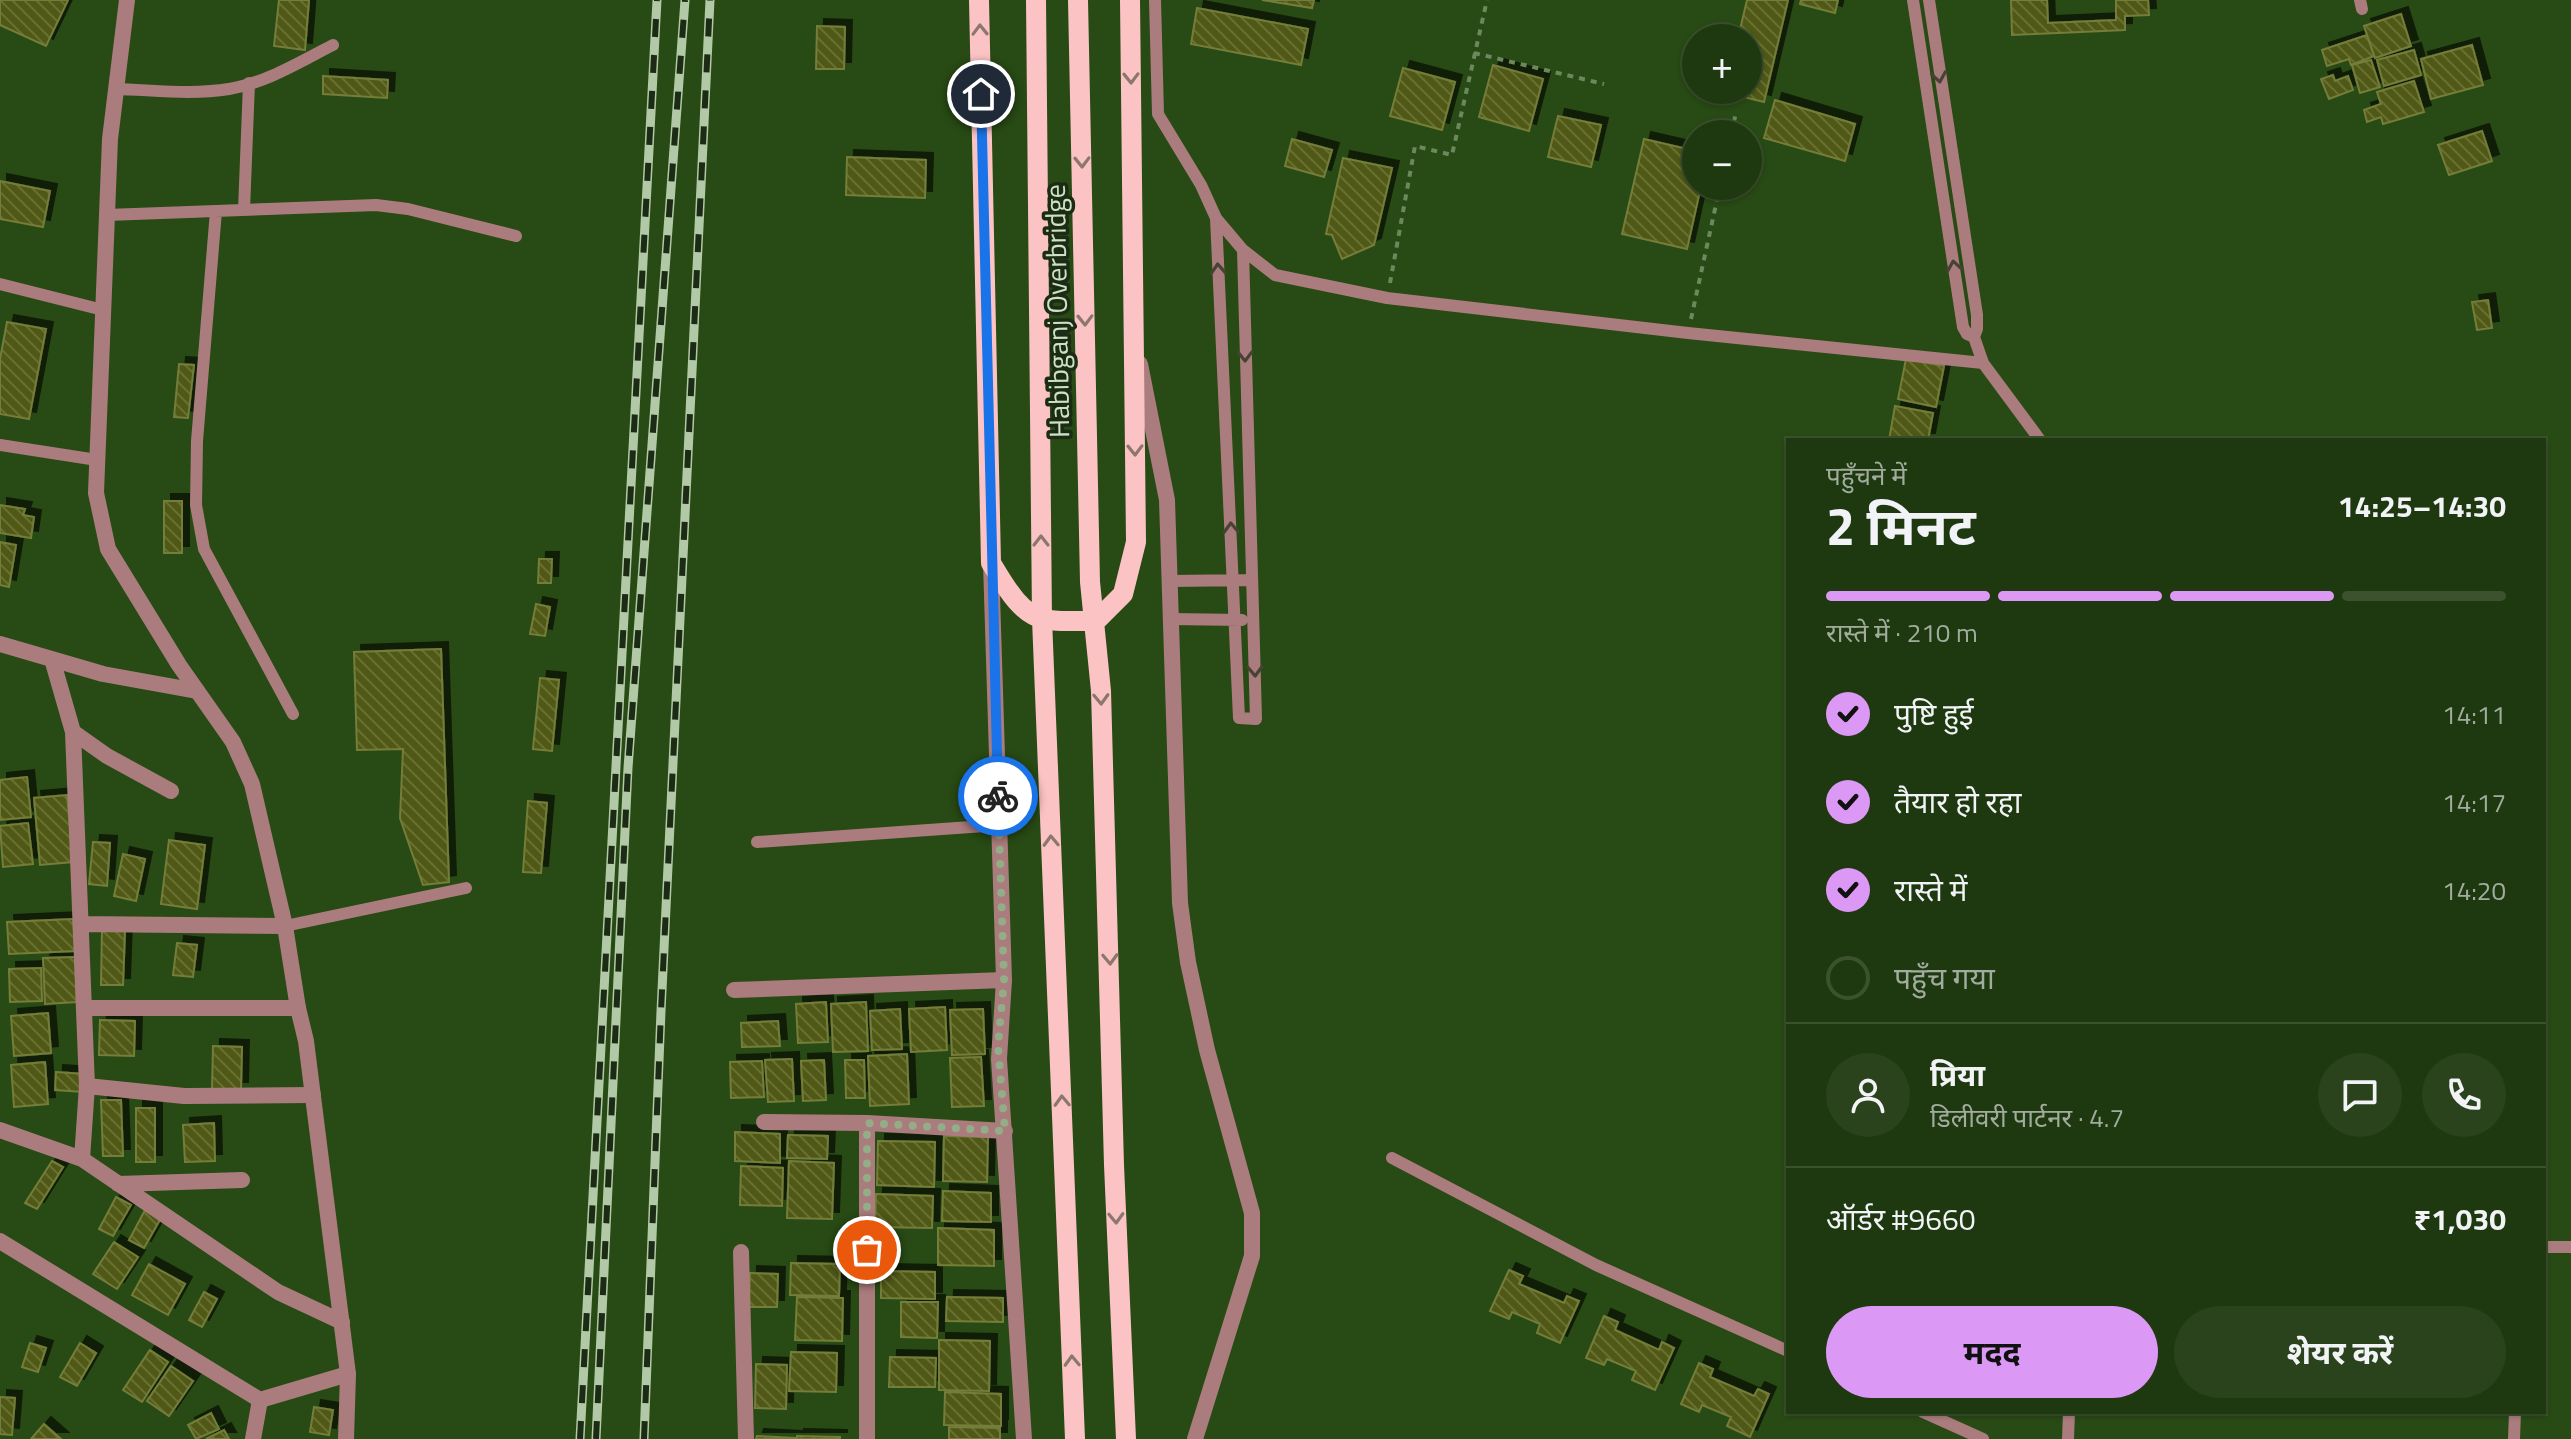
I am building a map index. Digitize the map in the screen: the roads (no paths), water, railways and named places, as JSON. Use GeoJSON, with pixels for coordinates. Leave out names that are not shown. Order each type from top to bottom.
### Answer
{"type":"FeatureCollection","features":[{"type":"Feature","properties":{"kind":"main road"},"geometry":{"type":"LineString","coordinates":[[979,0],[991,563],[1011,593],[1027,610],[1042,619],[1096,621],[1123,594],[1136,542],[1130,0]]}},
{"type":"Feature","properties":{"kind":"main road","name":"Habibganj Overbridge"},"geometry":{"type":"LineString","coordinates":[[1036,0],[1042,619],[1075,1439]]}},
{"type":"Feature","properties":{"kind":"main road","name":"Habibganj Overbridge"},"geometry":{"type":"LineString","coordinates":[[1078,0],[1090,582],[1101,691],[1114,1165],[1126,1439]]}},
{"type":"Feature","properties":{"kind":"street"},"geometry":{"type":"LineString","coordinates":[[127,0],[110,139],[96,493],[108,549],[126,582],[233,742],[252,784],[285,926],[306,1041],[348,1374],[346,1439]]}},
{"type":"Feature","properties":{"kind":"street"},"geometry":{"type":"LineString","coordinates":[[1134,335],[1167,500],[1180,903],[1188,962],[1207,1050],[1252,1213],[1252,1256],[1195,1439]]}},
{"type":"Feature","properties":{"kind":"street"},"geometry":{"type":"LineString","coordinates":[[991,563],[1004,980],[998,1046],[1024,1439]]}},
{"type":"Feature","properties":{"kind":"street"},"geometry":{"type":"LineString","coordinates":[[0,644],[103,674],[197,691]]}},
{"type":"Feature","properties":{"kind":"street"},"geometry":{"type":"LineString","coordinates":[[52,659],[73,732],[87,1086],[82,1159]]}},
{"type":"Feature","properties":{"kind":"street"},"geometry":{"type":"LineString","coordinates":[[73,732],[107,756],[171,791]]}},
{"type":"Feature","properties":{"kind":"street"},"geometry":{"type":"LineString","coordinates":[[82,924],[285,926]]}},
{"type":"Feature","properties":{"kind":"street"},"geometry":{"type":"LineString","coordinates":[[734,990],[1004,980]]}},
{"type":"Feature","properties":{"kind":"street"},"geometry":{"type":"LineString","coordinates":[[84,1008],[298,1008]]}},
{"type":"Feature","properties":{"kind":"street"},"geometry":{"type":"LineString","coordinates":[[87,1086],[208,1097],[313,1095]]}},
{"type":"Feature","properties":{"kind":"street"},"geometry":{"type":"LineString","coordinates":[[764,1122],[867,1123],[1005,1131]]}},
{"type":"Feature","properties":{"kind":"street"},"geometry":{"type":"LineString","coordinates":[[867,1123],[867,1439]]}},
{"type":"Feature","properties":{"kind":"street"},"geometry":{"type":"LineString","coordinates":[[0,1130],[82,1159],[278,1292],[342,1322]]}},
{"type":"Feature","properties":{"kind":"street"},"geometry":{"type":"LineString","coordinates":[[118,1184],[242,1180]]}},
{"type":"Feature","properties":{"kind":"street"},"geometry":{"type":"LineString","coordinates":[[0,1241],[260,1400],[348,1374]]}},
{"type":"Feature","properties":{"kind":"street"},"geometry":{"type":"LineString","coordinates":[[741,1252],[746,1439]]}},
{"type":"Feature","properties":{"kind":"street"},"geometry":{"type":"LineString","coordinates":[[253,1439],[260,1400]]}},
{"type":"Feature","properties":{"kind":"lane"},"geometry":{"type":"LineString","coordinates":[[1155,0],[1158,114],[1201,185],[1216,218],[1263,268],[1288,280],[1387,298],[1983,363]]}},
{"type":"Feature","properties":{"kind":"lane"},"geometry":{"type":"LineString","coordinates":[[1913,0],[1963,327],[1967,334],[1974,337]]}},
{"type":"Feature","properties":{"kind":"lane"},"geometry":{"type":"LineString","coordinates":[[1929,0],[1977,315],[1974,337],[1983,363],[2039,438]]}},
{"type":"Feature","properties":{"kind":"lane"},"geometry":{"type":"LineString","coordinates":[[116,89],[200,92],[232,89],[269,77],[333,45]]}},
{"type":"Feature","properties":{"kind":"lane"},"geometry":{"type":"LineString","coordinates":[[244,210],[249,83]]}},
{"type":"Feature","properties":{"kind":"lane"},"geometry":{"type":"LineString","coordinates":[[107,215],[376,205],[408,209],[516,236]]}},
{"type":"Feature","properties":{"kind":"lane"},"geometry":{"type":"LineString","coordinates":[[216,211],[197,441],[196,505],[204,549],[293,714]]}},
{"type":"Feature","properties":{"kind":"lane"},"geometry":{"type":"LineString","coordinates":[[1216,218],[1239,718],[1256,719],[1243,250]]}},
{"type":"Feature","properties":{"kind":"lane"},"geometry":{"type":"LineString","coordinates":[[0,284],[103,310]]}},
{"type":"Feature","properties":{"kind":"lane"},"geometry":{"type":"LineString","coordinates":[[0,445],[97,460]]}},
{"type":"Feature","properties":{"kind":"lane"},"geometry":{"type":"LineString","coordinates":[[1170,581],[1251,580]]}},
{"type":"Feature","properties":{"kind":"lane"},"geometry":{"type":"LineString","coordinates":[[1170,619],[1253,620]]}},
{"type":"Feature","properties":{"kind":"lane"},"geometry":{"type":"LineString","coordinates":[[757,842],[999,825]]}},
{"type":"Feature","properties":{"kind":"lane"},"geometry":{"type":"LineString","coordinates":[[285,926],[466,888]]}},
{"type":"Feature","properties":{"kind":"lane"},"geometry":{"type":"LineString","coordinates":[[1392,1158],[1596,1265],[1786,1350]]}},
{"type":"Feature","properties":{"kind":"lane"},"geometry":{"type":"LineString","coordinates":[[2546,1247],[2571,1247]]}},
{"type":"Feature","properties":{"kind":"lane"},"geometry":{"type":"LineString","coordinates":[[1927,1414],[1983,1439]]}},
{"type":"Feature","properties":{"kind":"lane"},"geometry":{"type":"LineString","coordinates":[[2068,1439],[2069,1414]]}},
{"type":"Feature","properties":{"kind":"lane"},"geometry":{"type":"LineString","coordinates":[[2514,1439],[2515,1414]]}},
{"type":"Feature","properties":{"kind":"railway"},"geometry":{"type":"LineString","coordinates":[[580,1439],[657,0]]}},
{"type":"Feature","properties":{"kind":"railway"},"geometry":{"type":"LineString","coordinates":[[596,1439],[628,768],[685,0]]}},
{"type":"Feature","properties":{"kind":"railway"},"geometry":{"type":"LineString","coordinates":[[644,1439],[661,1011],[710,0]]}}]}
